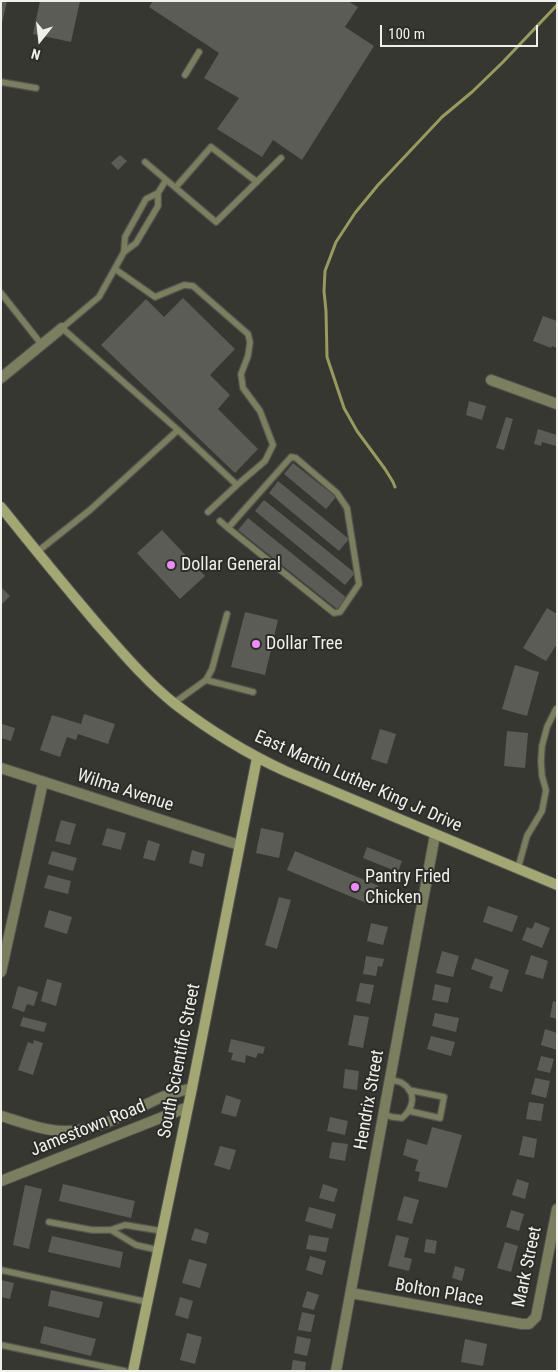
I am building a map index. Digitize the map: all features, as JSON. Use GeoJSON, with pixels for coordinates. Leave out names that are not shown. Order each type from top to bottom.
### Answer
{"type":"FeatureCollection","features":[{"type":"Feature","properties":{"kind":"main road","name":"East Martin Luther King Jr Drive"},"geometry":{"type":"LineString","coordinates":[[1,507],[118,649],[174,703],[229,741],[257,758],[325,789],[557,884]]}},
{"type":"Feature","properties":{"kind":"main road","name":"South Scientific Street"},"geometry":{"type":"LineString","coordinates":[[132,1371],[192,1088],[257,758]]}},
{"type":"Feature","properties":{"kind":"street"},"geometry":{"type":"LineString","coordinates":[[1,378],[62,328]]}},
{"type":"Feature","properties":{"kind":"street"},"geometry":{"type":"LineString","coordinates":[[490,380],[557,404]]}},
{"type":"Feature","properties":{"kind":"street","name":"Wilma Avenue"},"geometry":{"type":"LineString","coordinates":[[1,768],[240,845]]}},
{"type":"Feature","properties":{"kind":"street"},"geometry":{"type":"LineString","coordinates":[[1,972],[5,938],[42,782]]}},
{"type":"Feature","properties":{"kind":"street","name":"Hendrix Street"},"geometry":{"type":"LineString","coordinates":[[336,1371],[435,835]]}},
{"type":"Feature","properties":{"kind":"street"},"geometry":{"type":"LineString","coordinates":[[1,1116],[42,1128],[63,1131],[84,1130],[105,1123],[165,1096],[192,1088]]}},
{"type":"Feature","properties":{"kind":"street","name":"Jamestown Road"},"geometry":{"type":"LineString","coordinates":[[1,1181],[188,1107]]}},
{"type":"Feature","properties":{"kind":"street","name":"Mark Street"},"geometry":{"type":"LineString","coordinates":[[522,1324],[529,1324],[536,1318],[557,1209]]}},
{"type":"Feature","properties":{"kind":"street","name":"Bolton Place"},"geometry":{"type":"LineString","coordinates":[[350,1293],[522,1324]]}},
{"type":"Feature","properties":{"kind":"lane"},"geometry":{"type":"LineString","coordinates":[[185,75],[199,52]]}},
{"type":"Feature","properties":{"kind":"lane"},"geometry":{"type":"LineString","coordinates":[[1,82],[36,88]]}},
{"type":"Feature","properties":{"kind":"lane"},"geometry":{"type":"LineString","coordinates":[[176,187],[212,147],[257,182]]}},
{"type":"Feature","properties":{"kind":"lane"},"geometry":{"type":"LineString","coordinates":[[145,162],[216,222],[281,158]]}},
{"type":"Feature","properties":{"kind":"lane"},"geometry":{"type":"LineString","coordinates":[[124,252],[136,243],[158,206],[158,193],[166,180]]}},
{"type":"Feature","properties":{"kind":"lane"},"geometry":{"type":"LineString","coordinates":[[158,193],[146,198],[125,237],[124,252],[99,297],[62,328],[178,430],[237,485]]}},
{"type":"Feature","properties":{"kind":"lane"},"geometry":{"type":"LineString","coordinates":[[139,212],[150,219]]}},
{"type":"Feature","properties":{"kind":"lane"},"geometry":{"type":"LineString","coordinates":[[115,269],[155,297],[184,285],[193,286],[248,334],[250,342],[248,356],[241,374],[243,388],[260,411],[273,445],[265,461],[208,512]]}},
{"type":"Feature","properties":{"kind":"lane"},"geometry":{"type":"LineString","coordinates":[[1,293],[42,345]]}},
{"type":"Feature","properties":{"kind":"lane"},"geometry":{"type":"LineString","coordinates":[[37,552],[90,510],[178,430]]}},
{"type":"Feature","properties":{"kind":"lane"},"geometry":{"type":"LineString","coordinates":[[220,521],[228,528],[334,613],[340,612],[359,584],[347,508],[337,493],[296,458],[290,457],[228,528]]}},
{"type":"Feature","properties":{"kind":"lane"},"geometry":{"type":"LineString","coordinates":[[174,703],[206,680],[212,669],[227,614]]}},
{"type":"Feature","properties":{"kind":"lane"},"geometry":{"type":"LineString","coordinates":[[206,680],[253,692]]}},
{"type":"Feature","properties":{"kind":"lane"},"geometry":{"type":"LineString","coordinates":[[518,868],[527,836],[542,811],[546,790],[541,769],[542,746],[547,727],[556,708]]}},
{"type":"Feature","properties":{"kind":"lane"},"geometry":{"type":"LineString","coordinates":[[390,1080],[401,1083],[410,1090],[444,1097],[440,1118],[409,1111]]}},
{"type":"Feature","properties":{"kind":"lane"},"geometry":{"type":"LineString","coordinates":[[384,1114],[402,1118],[411,1107],[412,1096],[410,1090]]}},
{"type":"Feature","properties":{"kind":"lane"},"geometry":{"type":"LineString","coordinates":[[49,1222],[92,1230],[111,1230],[124,1225],[162,1231]]}},
{"type":"Feature","properties":{"kind":"lane"},"geometry":{"type":"LineString","coordinates":[[111,1230],[136,1245],[158,1250]]}},
{"type":"Feature","properties":{"kind":"lane"},"geometry":{"type":"LineString","coordinates":[[1,1270],[147,1302]]}},
{"type":"Feature","properties":{"kind":"lane"},"geometry":{"type":"LineString","coordinates":[[1,1345],[125,1371]]}},
{"type":"Feature","properties":{"kind":"building"},"geometry":{"type":"Polygon","coordinates":[[[1,1],[7,1],[2,23],[1,23],[1,1]]]}},
{"type":"Feature","properties":{"kind":"building"},"geometry":{"type":"Polygon","coordinates":[[[40,1],[80,1],[71,42],[33,34],[40,1]]]}},
{"type":"Feature","properties":{"kind":"building"},"geometry":{"type":"Polygon","coordinates":[[[153,1],[348,1],[358,7],[345,27],[374,46],[302,160],[273,140],[262,157],[217,129],[239,98],[204,78],[219,53],[149,7],[153,1]]]}},
{"type":"Feature","properties":{"kind":"building"},"geometry":{"type":"Polygon","coordinates":[[[120,155],[127,161],[118,170],[111,163],[120,155]]]}},
{"type":"Feature","properties":{"kind":"building"},"geometry":{"type":"Polygon","coordinates":[[[183,298],[235,349],[210,375],[230,395],[218,409],[258,449],[235,473],[101,345],[146,299],[164,317],[183,298]]]}},
{"type":"Feature","properties":{"kind":"building"},"geometry":{"type":"Polygon","coordinates":[[[543,316],[557,321],[557,348],[552,346],[551,348],[533,341],[543,316]]]}},
{"type":"Feature","properties":{"kind":"building"},"geometry":{"type":"Polygon","coordinates":[[[469,401],[486,406],[482,420],[466,415],[469,401]]]}},
{"type":"Feature","properties":{"kind":"building"},"geometry":{"type":"Polygon","coordinates":[[[506,417],[513,419],[504,450],[496,448],[506,417]]]}},
{"type":"Feature","properties":{"kind":"building"},"geometry":{"type":"Polygon","coordinates":[[[538,429],[557,435],[556,446],[542,442],[541,446],[534,444],[538,429]]]}},
{"type":"Feature","properties":{"kind":"building"},"geometry":{"type":"Polygon","coordinates":[[[293,463],[336,497],[326,509],[284,474],[293,463]]]}},
{"type":"Feature","properties":{"kind":"building"},"geometry":{"type":"Polygon","coordinates":[[[278,481],[349,539],[339,551],[269,493],[278,481]]]}},
{"type":"Feature","properties":{"kind":"building"},"geometry":{"type":"Polygon","coordinates":[[[264,500],[355,573],[345,585],[255,511],[264,500]]]}},
{"type":"Feature","properties":{"kind":"building"},"geometry":{"type":"Polygon","coordinates":[[[248,518],[347,598],[338,610],[238,530],[248,518]]]}},
{"type":"Feature","properties":{"kind":"building"},"geometry":{"type":"Polygon","coordinates":[[[162,530],[205,576],[180,599],[137,553],[162,530]]]}},
{"type":"Feature","properties":{"kind":"building"},"geometry":{"type":"Polygon","coordinates":[[[1,587],[10,596],[1,605],[1,587]]]}},
{"type":"Feature","properties":{"kind":"building"},"geometry":{"type":"Polygon","coordinates":[[[547,608],[557,614],[557,644],[546,661],[523,648],[547,608]]]}},
{"type":"Feature","properties":{"kind":"building"},"geometry":{"type":"Polygon","coordinates":[[[245,612],[278,620],[265,675],[231,667],[245,612]]]}},
{"type":"Feature","properties":{"kind":"building"},"geometry":{"type":"Polygon","coordinates":[[[515,665],[539,672],[527,716],[502,709],[515,665]]]}},
{"type":"Feature","properties":{"kind":"building"},"geometry":{"type":"Polygon","coordinates":[[[84,714],[115,724],[108,744],[78,734],[76,740],[67,737],[60,757],[40,750],[52,715],[81,724],[84,714]]]}},
{"type":"Feature","properties":{"kind":"building"},"geometry":{"type":"Polygon","coordinates":[[[2,724],[15,728],[11,741],[1,738],[2,724]]]}},
{"type":"Feature","properties":{"kind":"building"},"geometry":{"type":"Polygon","coordinates":[[[380,729],[396,734],[387,764],[371,759],[380,729]]]}},
{"type":"Feature","properties":{"kind":"building"},"geometry":{"type":"Polygon","coordinates":[[[507,731],[528,733],[525,768],[504,766],[507,731]]]}},
{"type":"Feature","properties":{"kind":"building"},"geometry":{"type":"Polygon","coordinates":[[[61,820],[76,824],[70,845],[55,841],[61,820]]]}},
{"type":"Feature","properties":{"kind":"building"},"geometry":{"type":"Polygon","coordinates":[[[107,828],[126,833],[121,850],[102,845],[107,828]]]}},
{"type":"Feature","properties":{"kind":"building"},"geometry":{"type":"Polygon","coordinates":[[[261,828],[284,833],[279,858],[256,853],[261,828]]]}},
{"type":"Feature","properties":{"kind":"building"},"geometry":{"type":"Polygon","coordinates":[[[148,840],[160,844],[155,861],[143,858],[148,840]]]}},
{"type":"Feature","properties":{"kind":"building"},"geometry":{"type":"Polygon","coordinates":[[[367,847],[402,861],[398,872],[363,858],[367,847]]]}},
{"type":"Feature","properties":{"kind":"building"},"geometry":{"type":"Polygon","coordinates":[[[192,850],[205,854],[202,867],[189,863],[192,850]]]}},
{"type":"Feature","properties":{"kind":"building"},"geometry":{"type":"Polygon","coordinates":[[[52,851],[77,858],[73,871],[48,864],[52,851]]]}},
{"type":"Feature","properties":{"kind":"building"},"geometry":{"type":"Polygon","coordinates":[[[295,851],[379,886],[371,905],[287,870],[295,851]]]}},
{"type":"Feature","properties":{"kind":"building"},"geometry":{"type":"Polygon","coordinates":[[[48,875],[71,881],[68,894],[44,888],[48,875]]]}},
{"type":"Feature","properties":{"kind":"building"},"geometry":{"type":"Polygon","coordinates":[[[279,897],[291,900],[277,949],[265,945],[279,897]]]}},
{"type":"Feature","properties":{"kind":"building"},"geometry":{"type":"Polygon","coordinates":[[[488,906],[518,916],[512,932],[483,922],[488,906]]]}},
{"type":"Feature","properties":{"kind":"building"},"geometry":{"type":"Polygon","coordinates":[[[49,910],[72,917],[67,934],[44,927],[49,910]]]}},
{"type":"Feature","properties":{"kind":"building"},"geometry":{"type":"Polygon","coordinates":[[[535,922],[550,928],[542,948],[522,940],[527,927],[532,929],[535,922]]]}},
{"type":"Feature","properties":{"kind":"building"},"geometry":{"type":"Polygon","coordinates":[[[371,923],[388,927],[383,945],[367,941],[371,923]]]}},
{"type":"Feature","properties":{"kind":"building"},"geometry":{"type":"Polygon","coordinates":[[[442,951],[459,956],[453,977],[436,973],[442,951]]]}},
{"type":"Feature","properties":{"kind":"building"},"geometry":{"type":"Polygon","coordinates":[[[531,955],[548,961],[543,979],[525,974],[531,955]]]}},
{"type":"Feature","properties":{"kind":"building"},"geometry":{"type":"Polygon","coordinates":[[[366,956],[384,959],[382,967],[378,966],[376,976],[363,974],[366,956]]]}},
{"type":"Feature","properties":{"kind":"building"},"geometry":{"type":"Polygon","coordinates":[[[475,958],[509,970],[502,992],[489,988],[493,977],[471,969],[475,958]]]}},
{"type":"Feature","properties":{"kind":"building"},"geometry":{"type":"Polygon","coordinates":[[[47,979],[62,983],[56,1006],[41,1001],[47,979]]]}},
{"type":"Feature","properties":{"kind":"building"},"geometry":{"type":"Polygon","coordinates":[[[360,983],[374,985],[370,1004],[356,1001],[360,983]]]}},
{"type":"Feature","properties":{"kind":"building"},"geometry":{"type":"Polygon","coordinates":[[[435,984],[451,988],[448,1003],[432,1000],[435,984]]]}},
{"type":"Feature","properties":{"kind":"building"},"geometry":{"type":"Polygon","coordinates":[[[18,986],[38,992],[34,1006],[27,1004],[24,1012],[12,1008],[18,986]]]}},
{"type":"Feature","properties":{"kind":"building"},"geometry":{"type":"Polygon","coordinates":[[[553,1001],[557,1002],[557,1019],[550,1017],[553,1001]]]}},
{"type":"Feature","properties":{"kind":"building"},"geometry":{"type":"Polygon","coordinates":[[[435,1013],[459,1018],[456,1032],[432,1026],[435,1013]]]}},
{"type":"Feature","properties":{"kind":"building"},"geometry":{"type":"Polygon","coordinates":[[[354,1015],[369,1017],[363,1048],[348,1045],[354,1015]]]}},
{"type":"Feature","properties":{"kind":"building"},"geometry":{"type":"Polygon","coordinates":[[[23,1017],[47,1023],[44,1032],[20,1026],[23,1017]]]}},
{"type":"Feature","properties":{"kind":"building"},"geometry":{"type":"Polygon","coordinates":[[[545,1029],[557,1033],[557,1050],[541,1045],[545,1029]]]}},
{"type":"Feature","properties":{"kind":"building"},"geometry":{"type":"Polygon","coordinates":[[[431,1036],[455,1042],[451,1056],[427,1049],[431,1036]]]}},
{"type":"Feature","properties":{"kind":"building"},"geometry":{"type":"Polygon","coordinates":[[[231,1039],[265,1047],[263,1054],[258,1053],[256,1058],[246,1055],[245,1063],[231,1060],[233,1053],[228,1052],[231,1039]]]}},
{"type":"Feature","properties":{"kind":"building"},"geometry":{"type":"Polygon","coordinates":[[[34,1040],[43,1043],[33,1075],[18,1070],[28,1042],[33,1044],[34,1040]]]}},
{"type":"Feature","properties":{"kind":"building"},"geometry":{"type":"Polygon","coordinates":[[[541,1056],[554,1059],[550,1073],[537,1070],[541,1056]]]}},
{"type":"Feature","properties":{"kind":"building"},"geometry":{"type":"Polygon","coordinates":[[[345,1069],[359,1071],[357,1090],[343,1088],[345,1069]]]}},
{"type":"Feature","properties":{"kind":"building"},"geometry":{"type":"Polygon","coordinates":[[[535,1078],[550,1081],[546,1098],[531,1094],[535,1078]]]}},
{"type":"Feature","properties":{"kind":"building"},"geometry":{"type":"Polygon","coordinates":[[[226,1095],[241,1100],[236,1117],[221,1113],[226,1095]]]}},
{"type":"Feature","properties":{"kind":"building"},"geometry":{"type":"Polygon","coordinates":[[[529,1102],[544,1104],[541,1121],[526,1119],[529,1102]]]}},
{"type":"Feature","properties":{"kind":"building"},"geometry":{"type":"Polygon","coordinates":[[[330,1117],[348,1121],[345,1135],[327,1131],[330,1117]]]}},
{"type":"Feature","properties":{"kind":"building"},"geometry":{"type":"Polygon","coordinates":[[[432,1127],[462,1135],[447,1188],[418,1181],[420,1172],[415,1171],[418,1160],[403,1155],[407,1139],[427,1145],[432,1127]]]}},
{"type":"Feature","properties":{"kind":"building"},"geometry":{"type":"Polygon","coordinates":[[[523,1136],[537,1139],[534,1158],[519,1155],[523,1136]]]}},
{"type":"Feature","properties":{"kind":"building"},"geometry":{"type":"Polygon","coordinates":[[[332,1142],[348,1144],[345,1161],[329,1158],[332,1142]]]}},
{"type":"Feature","properties":{"kind":"building"},"geometry":{"type":"Polygon","coordinates":[[[220,1146],[236,1150],[230,1170],[214,1165],[220,1146]]]}},
{"type":"Feature","properties":{"kind":"building"},"geometry":{"type":"Polygon","coordinates":[[[517,1179],[529,1183],[525,1199],[512,1195],[517,1179]]]}},
{"type":"Feature","properties":{"kind":"building"},"geometry":{"type":"Polygon","coordinates":[[[63,1184],[135,1201],[131,1218],[59,1201],[63,1184]]]}},
{"type":"Feature","properties":{"kind":"building"},"geometry":{"type":"Polygon","coordinates":[[[323,1184],[338,1189],[334,1202],[319,1198],[323,1184]]]}},
{"type":"Feature","properties":{"kind":"building"},"geometry":{"type":"Polygon","coordinates":[[[25,1185],[42,1189],[29,1249],[13,1245],[25,1185]]]}},
{"type":"Feature","properties":{"kind":"building"},"geometry":{"type":"Polygon","coordinates":[[[404,1196],[419,1200],[412,1224],[397,1220],[404,1196]]]}},
{"type":"Feature","properties":{"kind":"building"},"geometry":{"type":"Polygon","coordinates":[[[309,1207],[336,1214],[332,1229],[305,1221],[309,1207]]]}},
{"type":"Feature","properties":{"kind":"building"},"geometry":{"type":"Polygon","coordinates":[[[511,1210],[524,1214],[519,1231],[506,1227],[511,1210]]]}},
{"type":"Feature","properties":{"kind":"building"},"geometry":{"type":"Polygon","coordinates":[[[195,1228],[209,1233],[206,1244],[191,1240],[195,1228]]]}},
{"type":"Feature","properties":{"kind":"building"},"geometry":{"type":"Polygon","coordinates":[[[309,1235],[329,1238],[326,1252],[306,1249],[309,1235]]]}},
{"type":"Feature","properties":{"kind":"building"},"geometry":{"type":"Polygon","coordinates":[[[396,1235],[409,1238],[404,1257],[412,1259],[409,1271],[388,1266],[396,1235]]]}},
{"type":"Feature","properties":{"kind":"building"},"geometry":{"type":"Polygon","coordinates":[[[52,1236],[123,1252],[120,1268],[48,1252],[52,1236]]]}},
{"type":"Feature","properties":{"kind":"building"},"geometry":{"type":"Polygon","coordinates":[[[426,1239],[437,1241],[435,1254],[424,1252],[426,1239]]]}},
{"type":"Feature","properties":{"kind":"building"},"geometry":{"type":"Polygon","coordinates":[[[505,1242],[518,1246],[511,1272],[497,1268],[505,1242]]]}},
{"type":"Feature","properties":{"kind":"building"},"geometry":{"type":"Polygon","coordinates":[[[310,1256],[326,1261],[322,1275],[306,1270],[310,1256]]]}},
{"type":"Feature","properties":{"kind":"building"},"geometry":{"type":"Polygon","coordinates":[[[189,1259],[207,1264],[200,1288],[182,1283],[189,1259]]]}},
{"type":"Feature","properties":{"kind":"building"},"geometry":{"type":"Polygon","coordinates":[[[455,1266],[465,1269],[462,1281],[452,1278],[455,1266]]]}},
{"type":"Feature","properties":{"kind":"building"},"geometry":{"type":"Polygon","coordinates":[[[1,1280],[14,1283],[10,1299],[1,1297],[1,1280]]]}},
{"type":"Feature","properties":{"kind":"building"},"geometry":{"type":"Polygon","coordinates":[[[51,1290],[103,1302],[99,1318],[48,1306],[51,1290]]]}},
{"type":"Feature","properties":{"kind":"building"},"geometry":{"type":"Polygon","coordinates":[[[307,1291],[319,1295],[314,1310],[302,1307],[307,1291]]]}},
{"type":"Feature","properties":{"kind":"building"},"geometry":{"type":"Polygon","coordinates":[[[180,1297],[193,1301],[188,1319],[175,1315],[180,1297]]]}},
{"type":"Feature","properties":{"kind":"building"},"geometry":{"type":"Polygon","coordinates":[[[302,1312],[315,1315],[311,1332],[298,1330],[302,1312]]]}},
{"type":"Feature","properties":{"kind":"building"},"geometry":{"type":"Polygon","coordinates":[[[44,1326],[96,1339],[91,1356],[40,1343],[44,1326]]]}},
{"type":"Feature","properties":{"kind":"building"},"geometry":{"type":"Polygon","coordinates":[[[187,1333],[202,1337],[195,1364],[180,1360],[187,1333]]]}},
{"type":"Feature","properties":{"kind":"building"},"geometry":{"type":"Polygon","coordinates":[[[297,1336],[311,1339],[307,1356],[294,1353],[297,1336]]]}},
{"type":"Feature","properties":{"kind":"building"},"geometry":{"type":"Polygon","coordinates":[[[465,1339],[487,1344],[483,1366],[461,1362],[465,1339]]]}},
{"type":"Feature","properties":{"kind":"building"},"geometry":{"type":"Polygon","coordinates":[[[293,1360],[306,1362],[305,1371],[291,1371],[293,1360]]]}},
{"type":"Feature","properties":{"kind":"waterway"},"geometry":{"type":"LineString","coordinates":[[395,487],[385,469],[357,431],[344,408],[327,357],[325,271],[336,242],[355,213],[378,185],[442,117],[472,92],[503,62],[557,5]]}},
{"type":"Feature","properties":{"kind":"place","name":"Dollar General"},"geometry":{"type":"Point","coordinates":[171,565]}},
{"type":"Feature","properties":{"kind":"place","name":"Dollar Tree"},"geometry":{"type":"Point","coordinates":[256,644]}},
{"type":"Feature","properties":{"kind":"place","name":"Pantry Fried Chicken"},"geometry":{"type":"Point","coordinates":[355,887]}}]}
